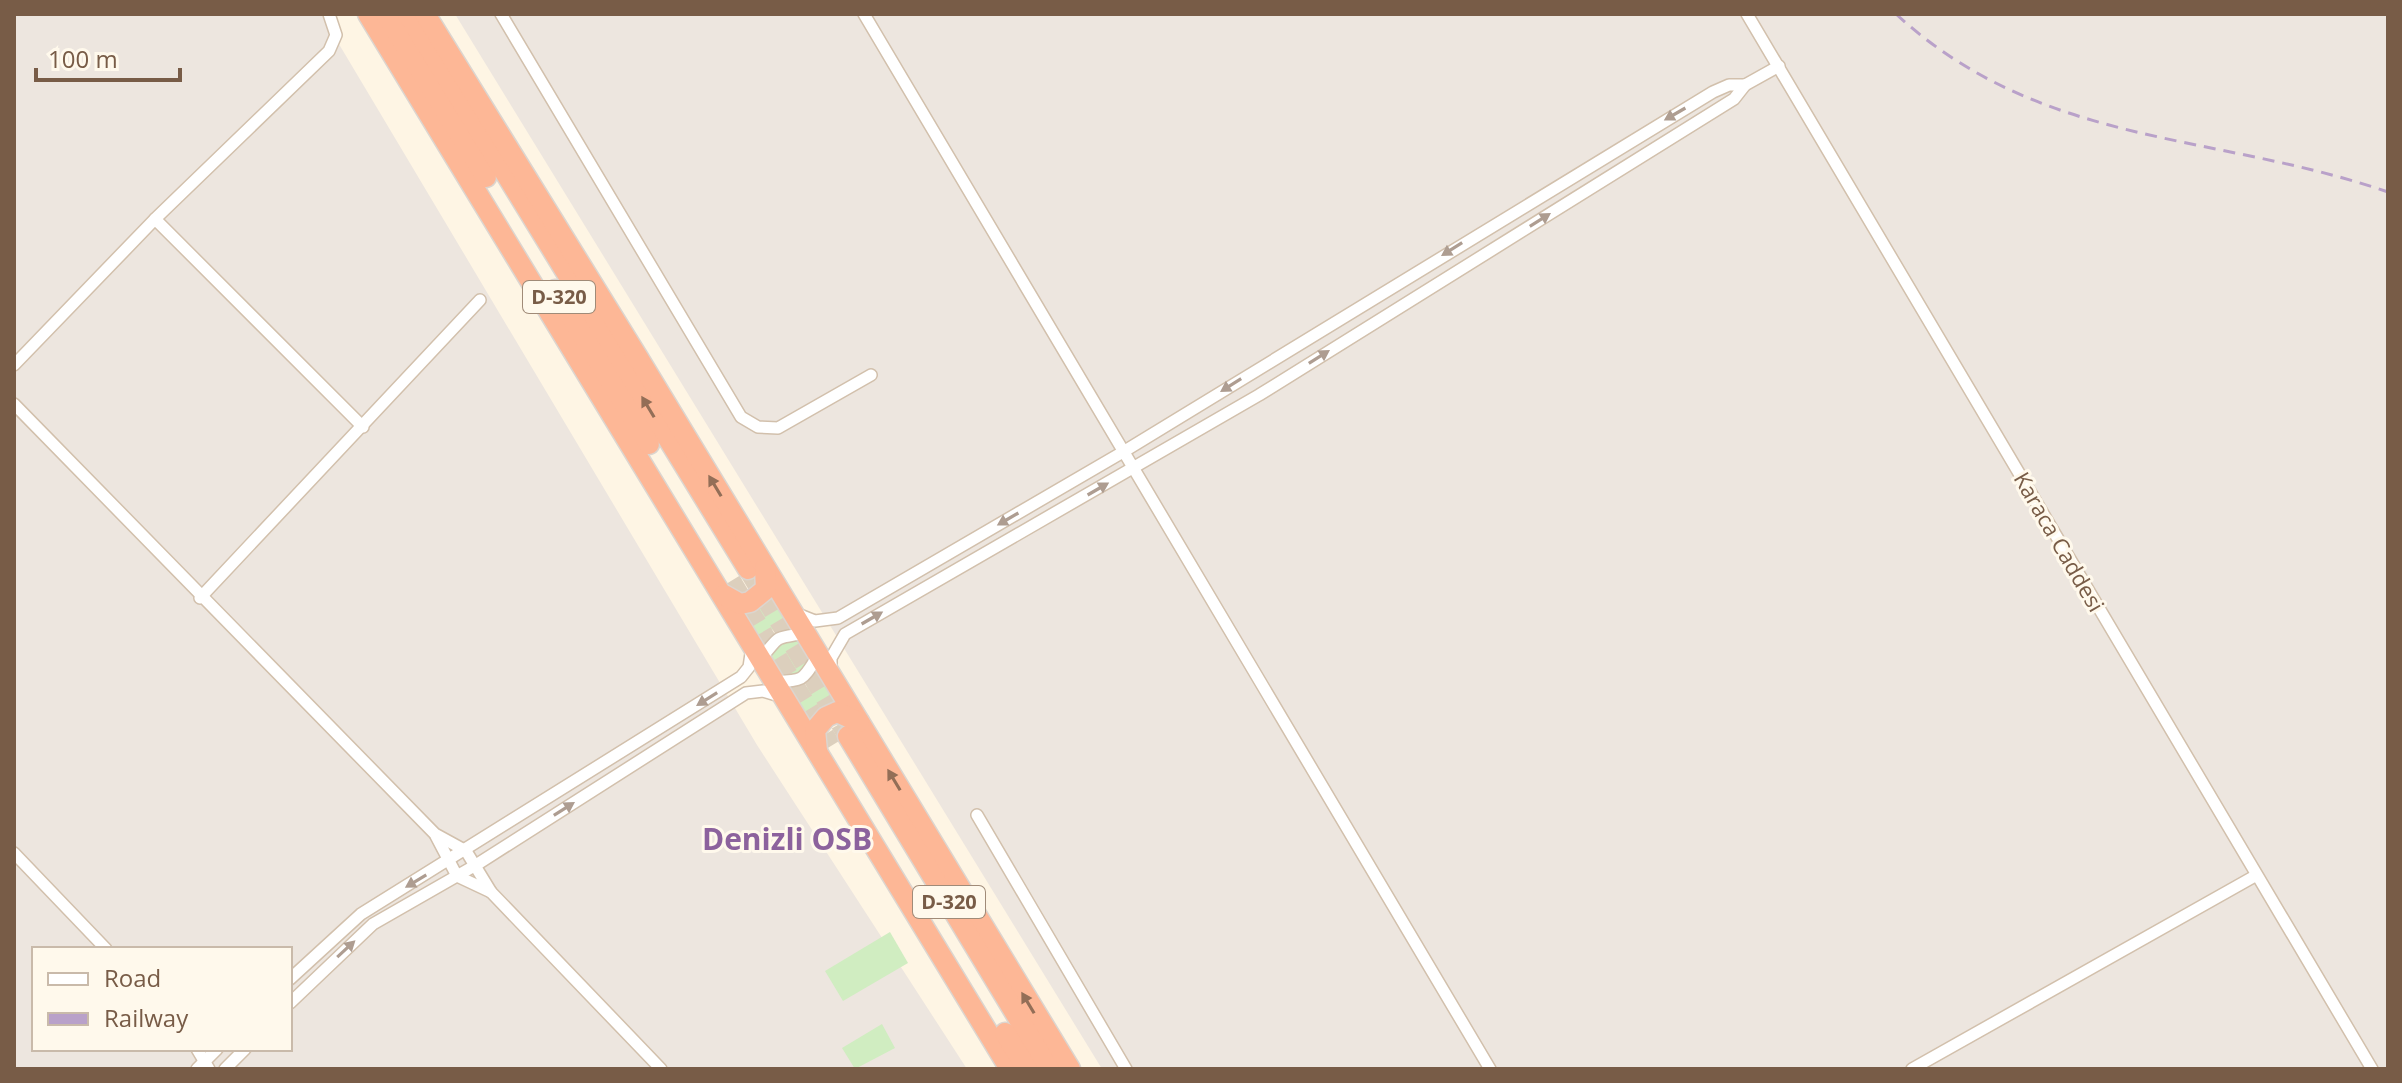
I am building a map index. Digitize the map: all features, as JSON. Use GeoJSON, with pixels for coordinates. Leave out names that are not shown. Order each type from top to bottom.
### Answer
{"type":"FeatureCollection","features":[{"type":"Feature","properties":{"kind":"highway"},"geometry":{"type":"LineString","coordinates":[[368,14],[742,578],[791,610],[831,677],[839,739],[1010,1069]]}},
{"type":"Feature","properties":{"kind":"highway","name":"D-320"},"geometry":{"type":"LineString","coordinates":[[386,14],[742,578]]}},
{"type":"Feature","properties":{"kind":"highway","name":"D-320"},"geometry":{"type":"LineString","coordinates":[[408,14],[742,578]]}},
{"type":"Feature","properties":{"kind":"highway"},"geometry":{"type":"LineString","coordinates":[[425,14],[742,578],[757,651],[780,689],[839,739],[1070,1069]]}},
{"type":"Feature","properties":{"kind":"highway","name":"D-320"},"geometry":{"type":"LineString","coordinates":[[839,739],[1027,1069]]}},
{"type":"Feature","properties":{"kind":"highway","name":"D-320"},"geometry":{"type":"LineString","coordinates":[[839,739],[1049,1069]]}},
{"type":"Feature","properties":{"kind":"street"},"geometry":{"type":"LineString","coordinates":[[14,365],[155,219],[329,51],[336,35],[329,14]]}},
{"type":"Feature","properties":{"kind":"street"},"geometry":{"type":"LineString","coordinates":[[501,14],[741,417],[758,427],[778,428],[871,375]]}},
{"type":"Feature","properties":{"kind":"street"},"geometry":{"type":"LineString","coordinates":[[864,14],[1490,1069]]}},
{"type":"Feature","properties":{"kind":"street","name":"Karaca Caddesi"},"geometry":{"type":"LineString","coordinates":[[1747,14],[2372,1069]]}},
{"type":"Feature","properties":{"kind":"street"},"geometry":{"type":"LineString","coordinates":[[292,1001],[373,924],[476,865],[746,693],[780,689],[797,682],[805,677],[818,655],[845,634],[1133,470],[1734,99],[1745,85],[1779,66]]}},
{"type":"Feature","properties":{"kind":"street"},"geometry":{"type":"LineString","coordinates":[[741,677],[757,651],[781,635],[804,634],[838,618],[1123,452],[1604,155],[1713,92],[1729,85],[1745,85]]}},
{"type":"Feature","properties":{"kind":"street"},"geometry":{"type":"LineString","coordinates":[[155,219],[363,427]]}},
{"type":"Feature","properties":{"kind":"street"},"geometry":{"type":"LineString","coordinates":[[200,598],[480,300]]}},
{"type":"Feature","properties":{"kind":"street"},"geometry":{"type":"LineString","coordinates":[[14,404],[200,598],[435,834],[466,851],[491,892],[661,1069]]}},
{"type":"Feature","properties":{"kind":"street"},"geometry":{"type":"LineString","coordinates":[[791,610],[815,621],[838,618]]}},
{"type":"Feature","properties":{"kind":"street"},"geometry":{"type":"LineString","coordinates":[[831,677],[831,658],[845,634]]}},
{"type":"Feature","properties":{"kind":"street"},"geometry":{"type":"LineString","coordinates":[[292,977],[361,914],[741,677],[757,651]]}},
{"type":"Feature","properties":{"kind":"street"},"geometry":{"type":"LineString","coordinates":[[746,693],[780,689]]}},
{"type":"Feature","properties":{"kind":"street"},"geometry":{"type":"LineString","coordinates":[[977,815],[1126,1069]]}},
{"type":"Feature","properties":{"kind":"street"},"geometry":{"type":"LineString","coordinates":[[435,834],[457,876],[491,892]]}},
{"type":"Feature","properties":{"kind":"street"},"geometry":{"type":"LineString","coordinates":[[14,853],[104,947]]}},
{"type":"Feature","properties":{"kind":"street"},"geometry":{"type":"LineString","coordinates":[[1912,1069],[2255,876]]}},
{"type":"Feature","properties":{"kind":"street"},"geometry":{"type":"LineString","coordinates":[[203,1067],[216,1051]]}},
{"type":"Feature","properties":{"kind":"street"},"geometry":{"type":"LineString","coordinates":[[230,1067],[243,1051]]}},
{"type":"Feature","properties":{"kind":"shaded area"},"geometry":{"type":"Polygon","coordinates":[[[14,14],[321,14],[757,745],[967,1069],[14,1069],[14,14]]]}},
{"type":"Feature","properties":{"kind":"shaded area"},"geometry":{"type":"Polygon","coordinates":[[[455,14],[2388,14],[2388,1069],[1102,1069],[455,14]]]}},
{"type":"Feature","properties":{"kind":"green space"},"geometry":{"type":"Polygon","coordinates":[[[771,589],[789,619],[758,639],[740,610],[771,589]]]}},
{"type":"Feature","properties":{"kind":"green space"},"geometry":{"type":"Polygon","coordinates":[[[790,640],[803,645],[808,658],[803,671],[790,676],[777,671],[772,658],[777,645],[790,640]]]}},
{"type":"Feature","properties":{"kind":"green space"},"geometry":{"type":"Polygon","coordinates":[[[824,677],[844,708],[810,728],[792,697],[824,677]]]}},
{"type":"Feature","properties":{"kind":"green space"},"geometry":{"type":"Polygon","coordinates":[[[890,932],[908,963],[843,1001],[825,971],[890,932]]]}},
{"type":"Feature","properties":{"kind":"green space"},"geometry":{"type":"Polygon","coordinates":[[[882,1024],[895,1048],[855,1069],[842,1048],[882,1024]]]}},
{"type":"Feature","properties":{"kind":"tunnel"},"geometry":{"type":"LineString","coordinates":[[748,569],[848,736]]}},
{"type":"Feature","properties":{"kind":"tunnel"},"geometry":{"type":"LineString","coordinates":[[731,581],[831,746]]}},
{"type":"Feature","properties":{"kind":"railway"},"geometry":{"type":"LineString","coordinates":[[1896,14],[1952,58],[2010,90],[2070,113],[2132,131],[2323,173],[2388,192]]}},
{"type":"Feature","properties":{"kind":"district","name":"Denizli OSB"},"geometry":{"type":"Point","coordinates":[787,840]}}]}
